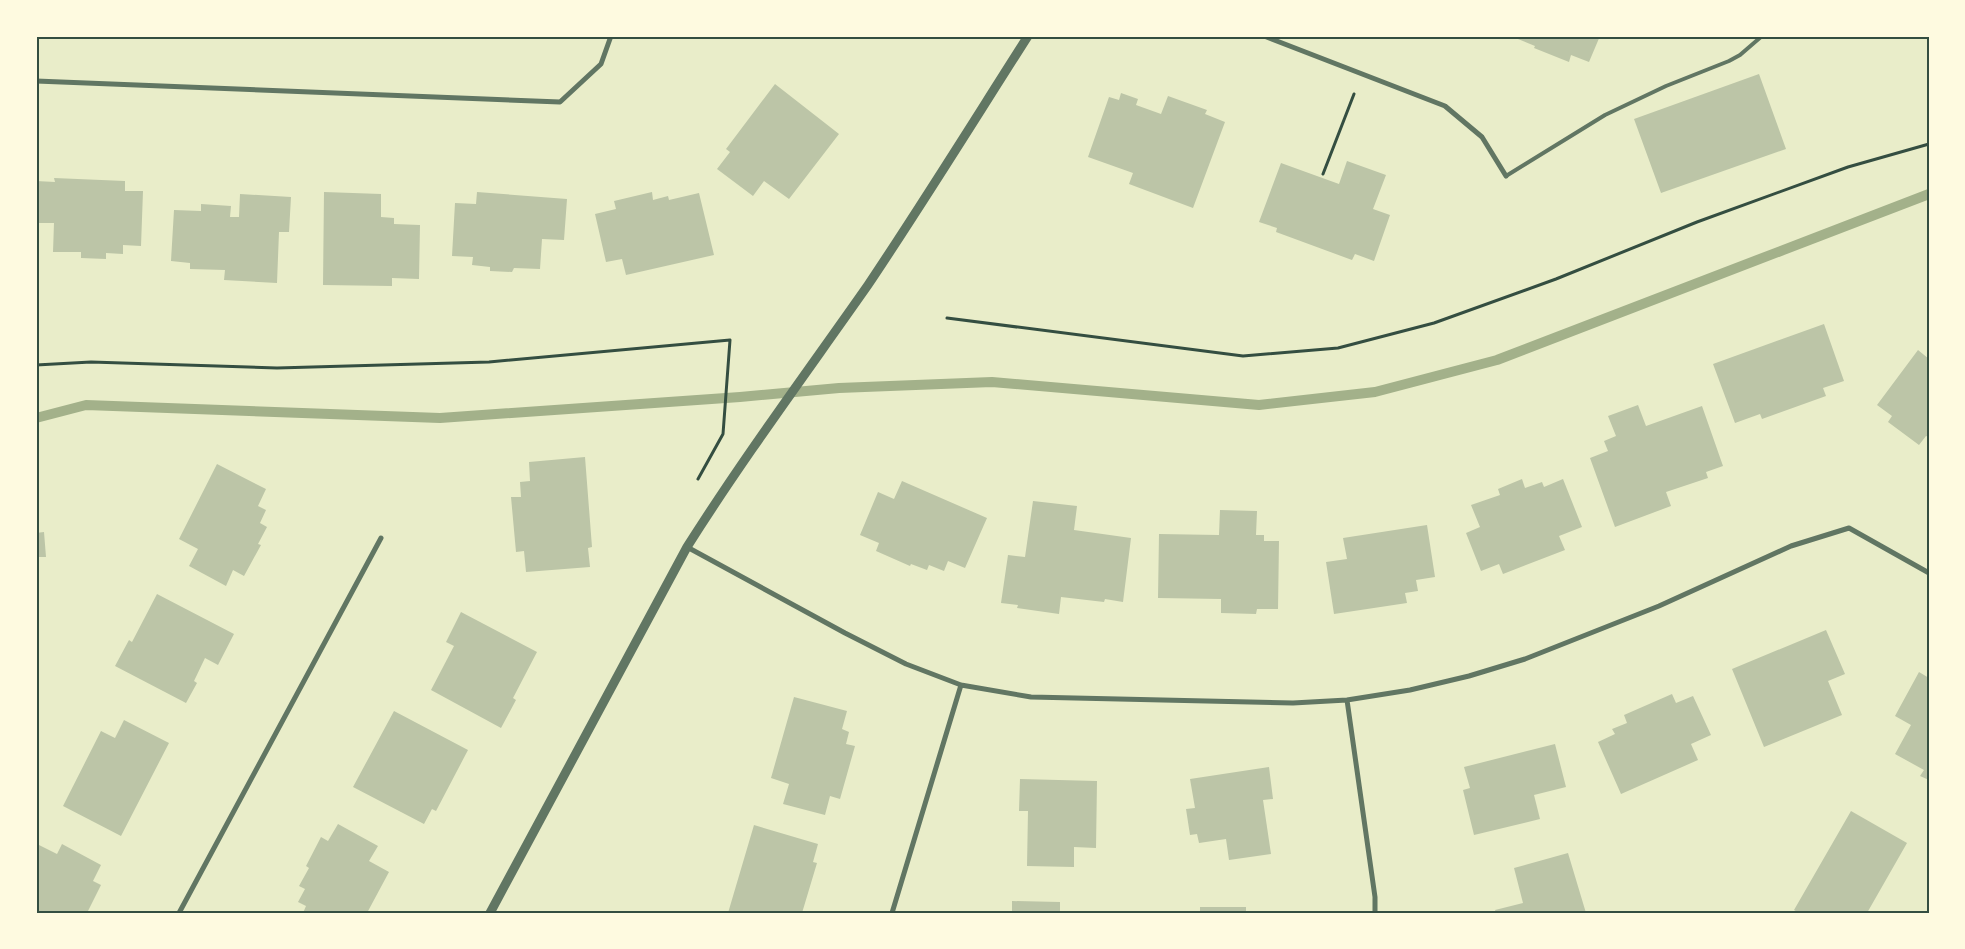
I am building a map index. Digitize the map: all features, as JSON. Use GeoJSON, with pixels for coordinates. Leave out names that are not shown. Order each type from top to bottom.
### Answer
{"type":"FeatureCollection","features":[{"type":"Feature","properties":{"kind":"street"},"geometry":{"type":"LineString","coordinates":[[36,81],[560,102],[601,64],[611,36]]}},
{"type":"Feature","properties":{"kind":"street"},"geometry":{"type":"LineString","coordinates":[[490,913],[687,547],[720,494],[775,414],[868,284],[1028,36]]}},
{"type":"Feature","properties":{"kind":"street"},"geometry":{"type":"LineString","coordinates":[[1264,36],[1445,106],[1482,136],[1506,176]]}},
{"type":"Feature","properties":{"kind":"street"},"geometry":{"type":"LineString","coordinates":[[687,547],[827,624],[906,664],[961,684],[1031,697],[1293,702],[1347,700],[1410,690],[1469,676],[1526,659],[1659,606],[1790,546],[1849,528],[1929,573]]}},
{"type":"Feature","properties":{"kind":"street"},"geometry":{"type":"LineString","coordinates":[[179,913],[381,538]]}},
{"type":"Feature","properties":{"kind":"street"},"geometry":{"type":"LineString","coordinates":[[892,913],[961,684]]}},
{"type":"Feature","properties":{"kind":"street"},"geometry":{"type":"LineString","coordinates":[[1347,700],[1375,913]]}},
{"type":"Feature","properties":{"kind":"lane"},"geometry":{"type":"LineString","coordinates":[[1506,176],[1605,115],[1666,86],[1740,55],[1762,36]]}},
{"type":"Feature","properties":{"kind":"path"},"geometry":{"type":"LineString","coordinates":[[1323,174],[1354,94]]}},
{"type":"Feature","properties":{"kind":"path"},"geometry":{"type":"LineString","coordinates":[[947,318],[1243,356],[1338,348],[1434,323],[1556,279],[1697,222],[1839,170],[1929,144]]}},
{"type":"Feature","properties":{"kind":"path"},"geometry":{"type":"LineString","coordinates":[[36,364],[91,362],[277,368],[489,362],[730,340],[723,434],[698,479]]}},
{"type":"Feature","properties":{"kind":"building"},"geometry":{"type":"Polygon","coordinates":[[[1519,36],[1600,36],[1589,62],[1571,55],[1569,62],[1534,48],[1535,46],[1518,39],[1519,36]]]}},
{"type":"Feature","properties":{"kind":"building"},"geometry":{"type":"Polygon","coordinates":[[[1759,74],[1786,149],[1661,193],[1634,119],[1759,74]]]}},
{"type":"Feature","properties":{"kind":"building"},"geometry":{"type":"Polygon","coordinates":[[[775,84],[839,134],[789,199],[764,181],[753,196],[717,169],[730,152],[726,149],[775,84]]]}},
{"type":"Feature","properties":{"kind":"building"},"geometry":{"type":"Polygon","coordinates":[[[1121,93],[1138,99],[1136,105],[1161,114],[1168,96],[1207,110],[1205,114],[1225,122],[1193,208],[1129,184],[1133,173],[1088,157],[1109,97],[1119,100],[1121,93]]]}},
{"type":"Feature","properties":{"kind":"building"},"geometry":{"type":"Polygon","coordinates":[[[1347,161],[1386,175],[1373,209],[1390,215],[1374,261],[1355,254],[1352,260],[1276,232],[1277,228],[1259,222],[1281,163],[1339,184],[1347,161]]]}},
{"type":"Feature","properties":{"kind":"building"},"geometry":{"type":"Polygon","coordinates":[[[54,178],[125,181],[125,191],[143,191],[141,246],[123,245],[123,254],[106,253],[106,259],[81,258],[81,252],[53,252],[54,223],[36,223],[36,181],[55,182],[54,178]]]}},
{"type":"Feature","properties":{"kind":"building"},"geometry":{"type":"Polygon","coordinates":[[[324,192],[381,194],[381,217],[394,218],[394,224],[420,225],[419,279],[392,278],[392,286],[323,285],[324,192]]]}},
{"type":"Feature","properties":{"kind":"building"},"geometry":{"type":"Polygon","coordinates":[[[477,192],[567,199],[564,240],[542,239],[540,269],[514,268],[512,272],[490,271],[490,267],[472,265],[473,257],[452,256],[455,203],[476,204],[477,192]]]}},
{"type":"Feature","properties":{"kind":"building"},"geometry":{"type":"Polygon","coordinates":[[[652,192],[653,200],[668,196],[669,200],[699,193],[714,255],[626,275],[622,259],[606,262],[595,214],[616,209],[614,201],[652,192]]]}},
{"type":"Feature","properties":{"kind":"building"},"geometry":{"type":"Polygon","coordinates":[[[240,194],[291,197],[289,232],[279,232],[277,283],[224,280],[225,270],[190,269],[190,263],[171,261],[174,210],[201,211],[201,204],[231,206],[230,217],[239,217],[240,194]]]}},
{"type":"Feature","properties":{"kind":"building"},"geometry":{"type":"Polygon","coordinates":[[[1824,324],[1844,381],[1823,388],[1826,396],[1762,419],[1760,414],[1735,423],[1713,364],[1824,324]]]}},
{"type":"Feature","properties":{"kind":"building"},"geometry":{"type":"Polygon","coordinates":[[[1918,350],[1929,359],[1929,437],[1926,436],[1919,445],[1888,422],[1892,416],[1877,405],[1918,350]]]}},
{"type":"Feature","properties":{"kind":"building"},"geometry":{"type":"Polygon","coordinates":[[[1638,405],[1646,426],[1702,406],[1723,466],[1706,472],[1708,478],[1666,492],[1671,506],[1615,527],[1590,458],[1608,451],[1604,441],[1616,436],[1608,416],[1638,405]]]}},
{"type":"Feature","properties":{"kind":"building"},"geometry":{"type":"Polygon","coordinates":[[[585,457],[592,547],[588,548],[590,567],[526,572],[524,551],[516,552],[511,497],[521,497],[520,482],[530,481],[529,462],[585,457]]]}},
{"type":"Feature","properties":{"kind":"building"},"geometry":{"type":"Polygon","coordinates":[[[217,464],[266,489],[258,506],[266,510],[260,523],[267,527],[258,544],[261,545],[244,576],[233,570],[226,586],[189,566],[198,549],[179,539],[217,464]]]}},
{"type":"Feature","properties":{"kind":"building"},"geometry":{"type":"Polygon","coordinates":[[[1522,479],[1525,488],[1542,482],[1544,487],[1563,479],[1582,527],[1559,536],[1565,550],[1503,574],[1499,564],[1481,571],[1466,533],[1480,527],[1471,505],[1500,495],[1498,489],[1522,479]]]}},
{"type":"Feature","properties":{"kind":"building"},"geometry":{"type":"Polygon","coordinates":[[[902,481],[987,518],[965,568],[948,561],[944,571],[929,565],[927,570],[911,564],[910,566],[876,551],[879,543],[860,535],[878,492],[894,499],[902,481]]]}},
{"type":"Feature","properties":{"kind":"building"},"geometry":{"type":"Polygon","coordinates":[[[1033,501],[1077,506],[1074,530],[1131,538],[1123,602],[1105,599],[1104,602],[1061,597],[1059,614],[1017,608],[1018,605],[1001,603],[1008,555],[1025,557],[1033,501]]]}},
{"type":"Feature","properties":{"kind":"building"},"geometry":{"type":"Polygon","coordinates":[[[1220,510],[1257,511],[1256,535],[1264,535],[1264,541],[1279,541],[1278,609],[1257,609],[1256,614],[1221,613],[1221,599],[1158,598],[1159,534],[1219,535],[1220,510]]]}},
{"type":"Feature","properties":{"kind":"building"},"geometry":{"type":"Polygon","coordinates":[[[1427,525],[1435,577],[1416,580],[1418,591],[1405,593],[1407,603],[1334,614],[1326,562],[1347,559],[1343,538],[1427,525]]]}},
{"type":"Feature","properties":{"kind":"building"},"geometry":{"type":"Polygon","coordinates":[[[44,532],[46,557],[36,557],[36,533],[44,532]]]}},
{"type":"Feature","properties":{"kind":"building"},"geometry":{"type":"Polygon","coordinates":[[[157,594],[234,634],[218,665],[205,658],[194,681],[197,683],[186,703],[115,666],[129,640],[132,642],[157,594]]]}},
{"type":"Feature","properties":{"kind":"building"},"geometry":{"type":"Polygon","coordinates":[[[461,612],[537,652],[513,698],[516,700],[501,728],[431,690],[454,646],[446,642],[461,612]]]}},
{"type":"Feature","properties":{"kind":"building"},"geometry":{"type":"Polygon","coordinates":[[[1826,630],[1845,674],[1828,681],[1842,715],[1764,747],[1732,669],[1826,630]]]}},
{"type":"Feature","properties":{"kind":"building"},"geometry":{"type":"Polygon","coordinates":[[[1919,672],[1929,678],[1929,780],[1920,776],[1924,770],[1895,754],[1911,725],[1895,716],[1919,672]]]}},
{"type":"Feature","properties":{"kind":"building"},"geometry":{"type":"Polygon","coordinates":[[[1672,694],[1676,703],[1693,696],[1711,735],[1691,744],[1698,760],[1621,794],[1598,742],[1615,734],[1612,729],[1627,723],[1624,715],[1672,694]]]}},
{"type":"Feature","properties":{"kind":"building"},"geometry":{"type":"Polygon","coordinates":[[[794,697],[847,711],[842,729],[849,732],[846,744],[855,746],[840,799],[830,796],[825,815],[783,804],[789,784],[771,778],[794,697]]]}},
{"type":"Feature","properties":{"kind":"building"},"geometry":{"type":"Polygon","coordinates":[[[394,711],[468,750],[436,811],[432,809],[424,824],[353,787],[394,711]]]}},
{"type":"Feature","properties":{"kind":"building"},"geometry":{"type":"Polygon","coordinates":[[[124,720],[169,743],[121,836],[63,806],[101,731],[115,738],[124,720]]]}},
{"type":"Feature","properties":{"kind":"building"},"geometry":{"type":"Polygon","coordinates":[[[1555,744],[1566,787],[1534,795],[1540,819],[1474,835],[1463,790],[1470,788],[1464,767],[1555,744]]]}},
{"type":"Feature","properties":{"kind":"building"},"geometry":{"type":"Polygon","coordinates":[[[1269,767],[1273,799],[1263,800],[1271,854],[1229,860],[1226,839],[1199,843],[1197,834],[1190,835],[1186,809],[1195,808],[1190,779],[1269,767]]]}},
{"type":"Feature","properties":{"kind":"building"},"geometry":{"type":"Polygon","coordinates":[[[1020,779],[1097,781],[1096,848],[1074,847],[1074,867],[1027,866],[1028,811],[1019,811],[1020,779]]]}},
{"type":"Feature","properties":{"kind":"building"},"geometry":{"type":"Polygon","coordinates":[[[1851,811],[1907,843],[1867,913],[1799,913],[1794,910],[1851,811]]]}},
{"type":"Feature","properties":{"kind":"building"},"geometry":{"type":"Polygon","coordinates":[[[338,824],[378,846],[369,861],[389,872],[367,913],[303,913],[306,906],[298,902],[305,889],[299,886],[309,868],[306,866],[321,837],[328,841],[338,824]]]}},
{"type":"Feature","properties":{"kind":"building"},"geometry":{"type":"Polygon","coordinates":[[[754,825],[818,844],[813,862],[817,863],[802,913],[728,913],[754,825]]]}},
{"type":"Feature","properties":{"kind":"building"},"geometry":{"type":"Polygon","coordinates":[[[37,844],[57,854],[62,844],[101,865],[93,881],[101,885],[87,913],[36,913],[37,844]]]}},
{"type":"Feature","properties":{"kind":"building"},"geometry":{"type":"Polygon","coordinates":[[[1568,853],[1586,913],[1496,913],[1495,910],[1523,903],[1514,868],[1568,853]]]}},
{"type":"Feature","properties":{"kind":"building"},"geometry":{"type":"Polygon","coordinates":[[[1012,901],[1060,902],[1060,913],[1012,913],[1012,901]]]}},
{"type":"Feature","properties":{"kind":"building"},"geometry":{"type":"Polygon","coordinates":[[[1200,907],[1246,907],[1246,913],[1200,913],[1200,907]]]}},
{"type":"Feature","properties":{"kind":"waterway"},"geometry":{"type":"LineString","coordinates":[[36,418],[86,405],[440,418],[740,397],[839,388],[992,382],[1259,405],[1375,392],[1497,360],[1929,194]]}}]}
